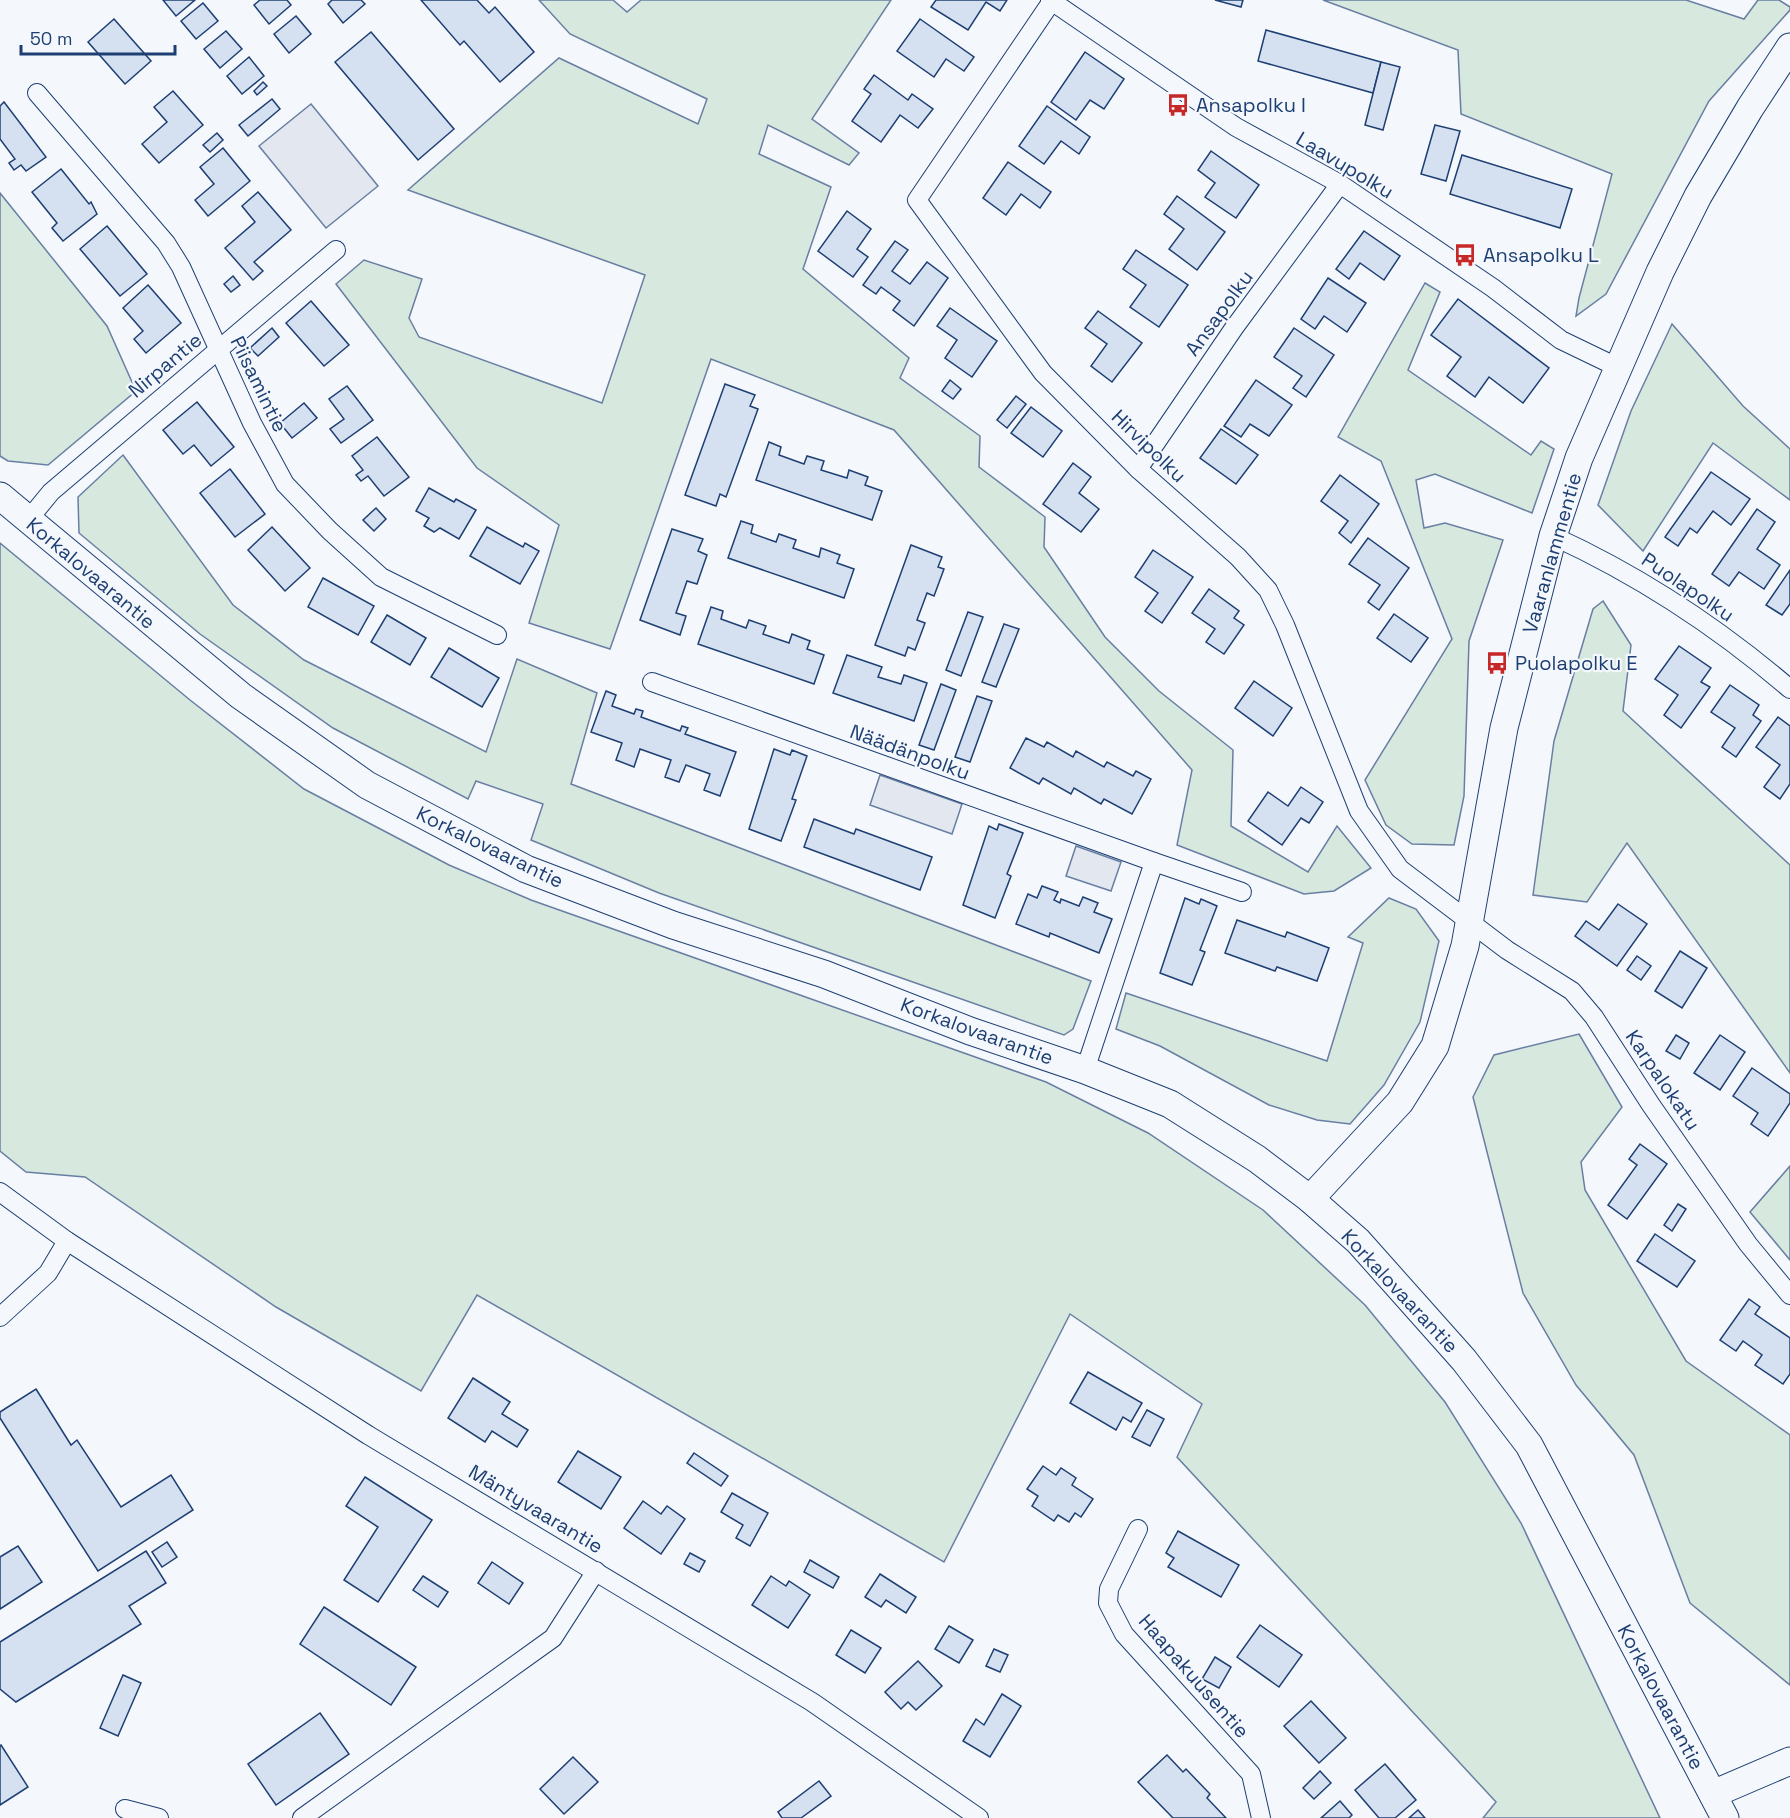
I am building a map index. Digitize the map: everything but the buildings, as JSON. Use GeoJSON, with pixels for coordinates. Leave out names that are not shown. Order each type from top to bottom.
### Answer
{"type":"FeatureCollection","features":[{"type":"Feature","properties":{"kind":"street","name":"Laavupolku"},"geometry":{"type":"LineString","coordinates":[[1051,1],[1236,128],[1340,184],[1493,288],[1561,340],[1617,367]]}},
{"type":"Feature","properties":{"kind":"street","name":"Hirvipolku"},"geometry":{"type":"LineString","coordinates":[[1051,1],[955,140],[917,201],[1043,373],[1138,469],[1238,557],[1268,590],[1286,625],[1350,789],[1371,831],[1400,869],[1431,895],[1470,920]]}},
{"type":"Feature","properties":{"kind":"street","name":"Vaaranlammentie"},"geometry":{"type":"LineString","coordinates":[[1310,1199],[1400,1102],[1435,1046],[1466,946],[1504,728],[1553,536],[1579,458],[1617,367],[1698,196],[1750,108],[1790,47]]}},
{"type":"Feature","properties":{"kind":"street","name":"Piisamintie"},"geometry":{"type":"LineString","coordinates":[[37,93],[166,243],[181,267],[252,423],[285,484],[323,524],[381,577],[497,635]]}},
{"type":"Feature","properties":{"kind":"street","name":"Ansapolku"},"geometry":{"type":"LineString","coordinates":[[1138,469],[1234,328],[1340,184]]}},
{"type":"Feature","properties":{"kind":"street","name":"Nirpantie"},"geometry":{"type":"LineString","coordinates":[[28,520],[51,492],[336,250]]}},
{"type":"Feature","properties":{"kind":"street","name":"Korkalovaarantie"},"geometry":{"type":"LineString","coordinates":[[0,496],[241,696],[367,785],[526,869],[673,925],[824,974],[970,1030],[1085,1070],[1170,1104],[1257,1159],[1310,1199],[1358,1241],[1449,1343],[1529,1445],[1725,1818]]}},
{"type":"Feature","properties":{"kind":"street","name":"Puolapolku"},"geometry":{"type":"LineString","coordinates":[[1553,536],[1628,573],[1746,654],[1790,689]]}},
{"type":"Feature","properties":{"kind":"street","name":"Näädänpolku"},"geometry":{"type":"LineString","coordinates":[[652,682],[1242,892]]}},
{"type":"Feature","properties":{"kind":"street"},"geometry":{"type":"LineString","coordinates":[[1085,1070],[1154,862]]}},
{"type":"Feature","properties":{"kind":"street","name":"Karpalokatu"},"geometry":{"type":"LineString","coordinates":[[1470,920],[1507,950],[1572,991],[1594,1017],[1651,1105],[1748,1244],[1790,1295]]}},
{"type":"Feature","properties":{"kind":"street","name":"Mäntyvaarantie"},"geometry":{"type":"LineString","coordinates":[[0,1192],[67,1241],[368,1435],[812,1702],[969,1816]]}},
{"type":"Feature","properties":{"kind":"street"},"geometry":{"type":"LineString","coordinates":[[0,1317],[48,1273],[67,1241]]}},
{"type":"Feature","properties":{"kind":"street","name":"Haapakuusentie"},"geometry":{"type":"LineString","coordinates":[[1138,1529],[1109,1589],[1108,1603],[1124,1634],[1251,1774],[1261,1818]]}},
{"type":"Feature","properties":{"kind":"street"},"geometry":{"type":"LineString","coordinates":[[302,1818],[553,1638],[596,1572]]}},
{"type":"Feature","properties":{"kind":"street"},"geometry":{"type":"LineString","coordinates":[[1713,1794],[1790,1761]]}},
{"type":"Feature","properties":{"kind":"street"},"geometry":{"type":"LineString","coordinates":[[125,1809],[159,1818]]}},
{"type":"Feature","properties":{"kind":"shaded area"},"geometry":{"type":"Polygon","coordinates":[[[539,0],[613,0],[627,12],[641,0],[891,0],[812,119],[859,153],[849,165],[768,125],[759,154],[831,187],[803,269],[909,358],[900,378],[980,436],[979,467],[1045,517],[1044,547],[1105,637],[1159,691],[1233,750],[1231,826],[1308,872],[1337,826],[1371,868],[1334,891],[1304,894],[1177,845],[1192,770],[894,430],[711,359],[610,649],[529,623],[559,525],[477,468],[336,284],[364,260],[422,279],[409,318],[419,337],[602,403],[645,275],[408,190],[559,58],[698,124],[707,99],[570,34],[539,0]]]}},
{"type":"Feature","properties":{"kind":"shaded area"},"geometry":{"type":"Polygon","coordinates":[[[1323,0],[1686,0],[1744,19],[1758,0],[1779,0],[1790,7],[1790,10],[1709,101],[1606,294],[1576,316],[1612,174],[1461,114],[1458,50],[1323,0]]]}},
{"type":"Feature","properties":{"kind":"shaded area"},"geometry":{"type":"Polygon","coordinates":[[[311,104],[378,186],[326,228],[259,146],[311,104]]]}},
{"type":"Feature","properties":{"kind":"shaded area"},"geometry":{"type":"Polygon","coordinates":[[[0,193],[107,326],[136,391],[48,465],[8,461],[0,456],[0,193]]]}},
{"type":"Feature","properties":{"kind":"shaded area"},"geometry":{"type":"Polygon","coordinates":[[[1425,283],[1440,292],[1408,370],[1531,455],[1541,441],[1554,449],[1532,513],[1435,474],[1416,480],[1424,528],[1445,523],[1503,540],[1469,641],[1464,796],[1454,845],[1412,844],[1386,825],[1365,780],[1452,639],[1381,461],[1338,437],[1425,283]]]}},
{"type":"Feature","properties":{"kind":"shaded area"},"geometry":{"type":"Polygon","coordinates":[[[1672,324],[1743,406],[1790,449],[1790,500],[1713,443],[1643,551],[1598,505],[1631,411],[1672,324]]]}},
{"type":"Feature","properties":{"kind":"shaded area"},"geometry":{"type":"Polygon","coordinates":[[[123,455],[233,605],[304,660],[486,752],[517,659],[597,693],[571,784],[1091,981],[1073,1029],[1064,1035],[659,893],[531,840],[543,804],[476,781],[468,799],[333,728],[200,634],[79,533],[78,497],[123,455]]]}},
{"type":"Feature","properties":{"kind":"shaded area"},"geometry":{"type":"Polygon","coordinates":[[[0,543],[190,700],[304,789],[449,865],[531,900],[1046,1082],[1148,1133],[1263,1210],[1365,1305],[1445,1402],[1521,1523],[1660,1818],[1483,1818],[1496,1802],[1177,1457],[1202,1404],[1070,1314],[944,1562],[477,1295],[421,1391],[276,1307],[85,1177],[26,1172],[0,1151],[0,543]]]}},
{"type":"Feature","properties":{"kind":"shaded area"},"geometry":{"type":"Polygon","coordinates":[[[1603,601],[1631,645],[1623,711],[1790,865],[1790,1073],[1627,843],[1587,902],[1533,895],[1554,741],[1593,609],[1603,601]]]}},
{"type":"Feature","properties":{"kind":"shaded area"},"geometry":{"type":"Polygon","coordinates":[[[880,775],[962,804],[952,834],[870,805],[880,775]]]}},
{"type":"Feature","properties":{"kind":"shaded area"},"geometry":{"type":"Polygon","coordinates":[[[1076,846],[1121,862],[1111,891],[1066,876],[1076,846]]]}},
{"type":"Feature","properties":{"kind":"shaded area"},"geometry":{"type":"Polygon","coordinates":[[[1389,898],[1416,909],[1439,941],[1420,1022],[1384,1085],[1350,1124],[1317,1120],[1269,1105],[1160,1046],[1116,1029],[1126,993],[1327,1061],[1363,943],[1348,937],[1389,898]]]}},
{"type":"Feature","properties":{"kind":"shaded area"},"geometry":{"type":"Polygon","coordinates":[[[1579,1034],[1622,1107],[1581,1162],[1585,1190],[1686,1361],[1790,1435],[1790,1685],[1690,1603],[1634,1455],[1576,1385],[1523,1293],[1473,1097],[1494,1055],[1579,1034]]]}},
{"type":"Feature","properties":{"kind":"shaded area"},"geometry":{"type":"Polygon","coordinates":[[[1790,1166],[1790,1260],[1750,1212],[1790,1166]]]}},
{"type":"Feature","properties":{"kind":"place","name":"Ansapolku I"},"geometry":{"type":"Point","coordinates":[1178,105]}},
{"type":"Feature","properties":{"kind":"place","name":"Ansapolku L"},"geometry":{"type":"Point","coordinates":[1465,255]}},
{"type":"Feature","properties":{"kind":"place","name":"Puolapolku E"},"geometry":{"type":"Point","coordinates":[1497,663]}}]}
